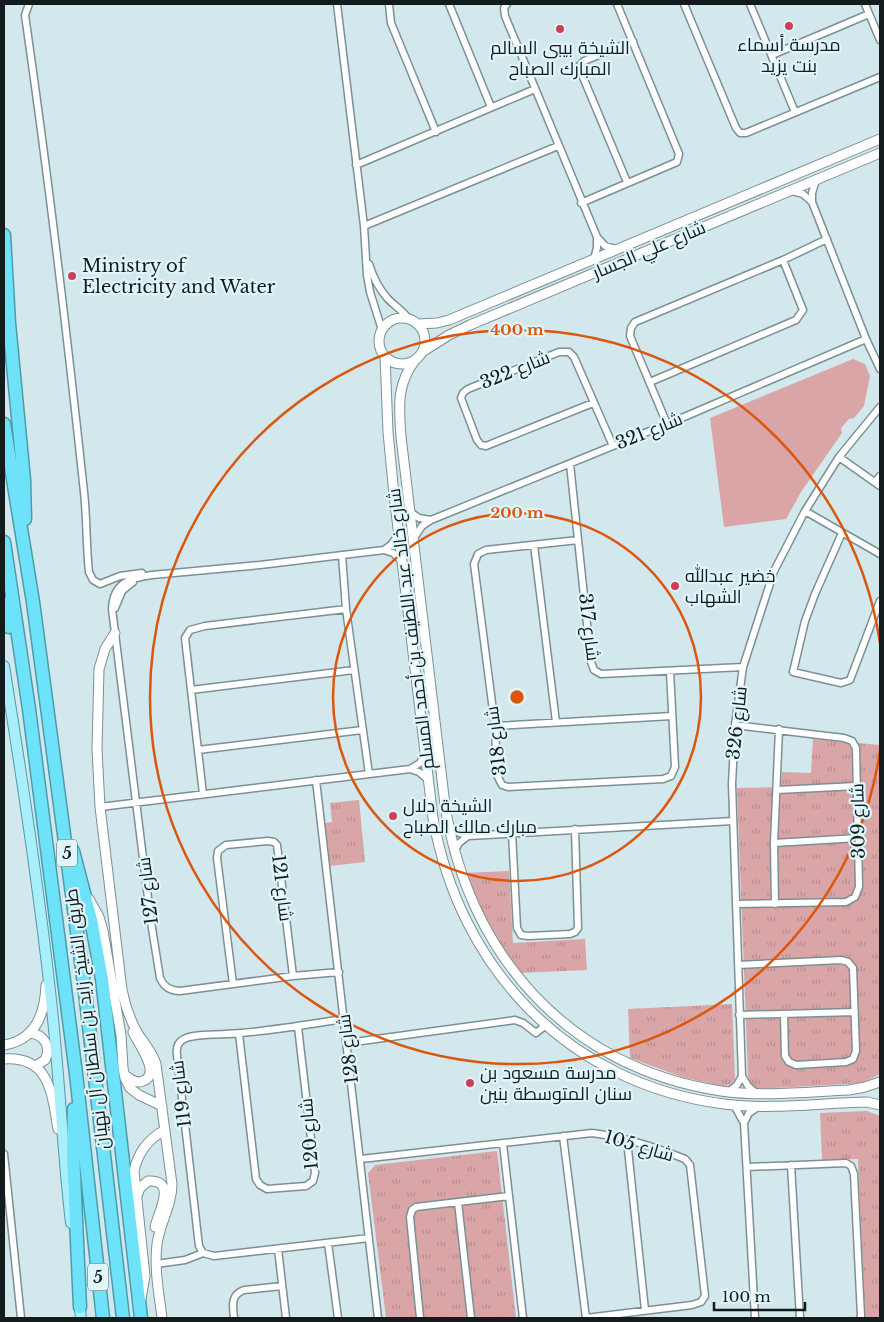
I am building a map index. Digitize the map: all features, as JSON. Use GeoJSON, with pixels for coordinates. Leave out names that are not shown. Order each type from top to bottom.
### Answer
{"type":"FeatureCollection","features":[{"type":"Feature","properties":{"kind":"highway"},"geometry":{"type":"LineString","coordinates":[[4,235],[9,323],[26,503],[24,549]]}},
{"type":"Feature","properties":{"kind":"highway"},"geometry":{"type":"LineString","coordinates":[[4,292],[9,323]]}},
{"type":"Feature","properties":{"kind":"highway","name":"طريق الشيخ زايد بن سلطان آل نهيان"},"geometry":{"type":"LineString","coordinates":[[4,424],[33,602],[62,813],[88,1013],[123,1318]]}},
{"type":"Feature","properties":{"kind":"highway","name":"طريق الشيخ زايد بن سلطان آل نهيان"},"geometry":{"type":"LineString","coordinates":[[4,542],[29,710],[76,1074],[103,1318]]}},
{"type":"Feature","properties":{"kind":"highway"},"geometry":{"type":"LineString","coordinates":[[4,603],[19,674],[29,710]]}},
{"type":"Feature","properties":{"kind":"highway","name":"5"},"geometry":{"type":"LineString","coordinates":[[62,813],[84,893],[96,948],[106,1010],[141,1318]]}},
{"type":"Feature","properties":{"kind":"highway"},"geometry":{"type":"LineString","coordinates":[[76,1074],[73,1136],[81,1312]]}},
{"type":"Feature","properties":{"kind":"main road"},"geometry":{"type":"LineString","coordinates":[[4,666],[33,856],[46,964],[62,1116],[65,1171],[81,1312]]}},
{"type":"Feature","properties":{"kind":"street"},"geometry":{"type":"LineString","coordinates":[[28,4],[25,16],[44,151],[73,395],[90,572],[93,580],[100,584],[125,574],[152,575]]}},
{"type":"Feature","properties":{"kind":"street"},"geometry":{"type":"LineString","coordinates":[[337,4],[364,226],[368,284],[382,330]]}},
{"type":"Feature","properties":{"kind":"street"},"geometry":{"type":"LineString","coordinates":[[389,4],[391,23],[436,132]]}},
{"type":"Feature","properties":{"kind":"street"},"geometry":{"type":"LineString","coordinates":[[449,4],[491,107]]}},
{"type":"Feature","properties":{"kind":"street"},"geometry":{"type":"LineString","coordinates":[[507,4],[504,8],[505,16],[597,238],[605,246],[617,249]]}},
{"type":"Feature","properties":{"kind":"street"},"geometry":{"type":"LineString","coordinates":[[582,203],[677,162],[680,154],[617,4]]}},
{"type":"Feature","properties":{"kind":"street"},"geometry":{"type":"LineString","coordinates":[[684,4],[736,128],[740,133],[746,133],[880,77]]}},
{"type":"Feature","properties":{"kind":"street"},"geometry":{"type":"LineString","coordinates":[[750,4],[795,112]]}},
{"type":"Feature","properties":{"kind":"street"},"geometry":{"type":"LineString","coordinates":[[865,4],[880,40]]}},
{"type":"Feature","properties":{"kind":"street"},"geometry":{"type":"LineString","coordinates":[[772,55],[870,14]]}},
{"type":"Feature","properties":{"kind":"street"},"geometry":{"type":"LineString","coordinates":[[627,182],[580,70],[580,65],[584,61],[633,41]]}},
{"type":"Feature","properties":{"kind":"street"},"geometry":{"type":"LineString","coordinates":[[356,165],[535,89]]}},
{"type":"Feature","properties":{"kind":"street","name":"شارع علي الجسار"},"geometry":{"type":"LineString","coordinates":[[418,324],[443,322],[880,139]]}},
{"type":"Feature","properties":{"kind":"street"},"geometry":{"type":"LineString","coordinates":[[364,226],[558,146]]}},
{"type":"Feature","properties":{"kind":"street","name":"شارع علي الجسار"},"geometry":{"type":"LineString","coordinates":[[419,355],[458,331],[505,310],[880,153]]}},
{"type":"Feature","properties":{"kind":"street"},"geometry":{"type":"LineString","coordinates":[[816,180],[812,193],[812,202],[866,339],[880,369]]}},
{"type":"Feature","properties":{"kind":"street"},"geometry":{"type":"LineString","coordinates":[[791,191],[803,194],[812,202]]}},
{"type":"Feature","properties":{"kind":"street"},"geometry":{"type":"LineString","coordinates":[[723,205],[723,212],[727,217]]}},
{"type":"Feature","properties":{"kind":"street"},"geometry":{"type":"LineString","coordinates":[[712,210],[716,216],[716,222]]}},
{"type":"Feature","properties":{"kind":"street"},"geometry":{"type":"LineString","coordinates":[[594,259],[597,238]]}},
{"type":"Feature","properties":{"kind":"street"},"geometry":{"type":"LineString","coordinates":[[667,424],[630,336],[631,328],[635,322],[783,260],[827,239]]}},
{"type":"Feature","properties":{"kind":"street"},"geometry":{"type":"LineString","coordinates":[[367,258],[380,288],[408,318],[422,329],[425,341],[419,355],[410,362],[396,363],[385,356],[379,343],[382,330],[393,319],[408,318]]}},
{"type":"Feature","properties":{"kind":"street"},"geometry":{"type":"LineString","coordinates":[[650,382],[796,320],[803,310],[783,260]]}},
{"type":"Feature","properties":{"kind":"street"},"geometry":{"type":"LineString","coordinates":[[500,298],[500,304],[505,310]]}},
{"type":"Feature","properties":{"kind":"street","name":"شارع 321"},"geometry":{"type":"LineString","coordinates":[[413,539],[418,530],[431,520],[667,424],[866,339]]}},
{"type":"Feature","properties":{"kind":"street","name":"شارع 322"},"geometry":{"type":"LineString","coordinates":[[593,403],[486,446],[477,440],[461,398],[468,389],[559,352],[566,351],[574,357],[613,446]]}},
{"type":"Feature","properties":{"kind":"street","name":"شارع خالد عبد اللطيف بن أحمد المسلم"},"geometry":{"type":"LineString","coordinates":[[419,355],[406,374],[401,388],[402,452],[448,826],[463,881],[476,911],[499,952],[535,996],[564,1022],[591,1042],[622,1060],[658,1075],[693,1086],[728,1092],[758,1094],[857,1089],[880,1082]]}},
{"type":"Feature","properties":{"kind":"street","name":"شارع خالد عبد اللطيف بن أحمد المسلم"},"geometry":{"type":"LineString","coordinates":[[385,356],[386,410],[398,534],[433,818],[450,884],[465,920],[491,964],[527,1007],[566,1042],[631,1079],[679,1095],[734,1105],[758,1107],[867,1102],[880,1104]]}},
{"type":"Feature","properties":{"kind":"street","name":"شارع 326"},"geometry":{"type":"LineString","coordinates":[[742,1076],[732,767],[735,725],[743,667],[774,571],[805,511],[839,457],[880,407]]}},
{"type":"Feature","properties":{"kind":"street"},"geometry":{"type":"LineString","coordinates":[[386,410],[392,408],[400,411]]}},
{"type":"Feature","properties":{"kind":"street"},"geometry":{"type":"LineString","coordinates":[[839,457],[878,484],[880,476]]}},
{"type":"Feature","properties":{"kind":"street","name":"شارع 317"},"geometry":{"type":"LineString","coordinates":[[570,464],[591,662],[594,670],[601,674],[743,667]]}},
{"type":"Feature","properties":{"kind":"street"},"geometry":{"type":"LineString","coordinates":[[805,511],[880,554]]}},
{"type":"Feature","properties":{"kind":"street"},"geometry":{"type":"LineString","coordinates":[[410,512],[419,518],[431,520]]}},
{"type":"Feature","properties":{"kind":"street"},"geometry":{"type":"LineString","coordinates":[[842,533],[812,603],[793,672],[841,683],[850,680],[880,601]]}},
{"type":"Feature","properties":{"kind":"street"},"geometry":{"type":"LineString","coordinates":[[384,550],[391,545],[398,534]]}},
{"type":"Feature","properties":{"kind":"street","name":"شارع 318"},"geometry":{"type":"LineString","coordinates":[[578,540],[486,550],[478,554],[474,564],[494,726],[498,775],[502,785],[508,787],[663,780],[671,776],[675,767],[670,671]]}},
{"type":"Feature","properties":{"kind":"street"},"geometry":{"type":"LineString","coordinates":[[534,545],[556,722]]}},
{"type":"Feature","properties":{"kind":"street"},"geometry":{"type":"LineString","coordinates":[[384,550],[393,553],[402,561]]}},
{"type":"Feature","properties":{"kind":"street","name":"شارع 127"},"geometry":{"type":"LineString","coordinates":[[339,972],[175,991],[170,990],[162,983],[151,922],[114,619],[116,603],[122,592],[131,583],[152,575],[260,565],[384,550]]}},
{"type":"Feature","properties":{"kind":"street"},"geometry":{"type":"LineString","coordinates":[[342,555],[346,609],[368,774]]}},
{"type":"Feature","properties":{"kind":"street"},"geometry":{"type":"LineString","coordinates":[[203,794],[185,638],[190,630],[205,626],[346,609]]}},
{"type":"Feature","properties":{"kind":"street"},"geometry":{"type":"LineString","coordinates":[[410,625],[417,627],[423,625]]}},
{"type":"Feature","properties":{"kind":"street"},"geometry":{"type":"LineString","coordinates":[[115,633],[105,649],[99,669],[97,749],[100,807],[120,979],[136,1039],[150,1063],[151,1070],[148,1078],[140,1082],[132,1080],[124,1073]]}},
{"type":"Feature","properties":{"kind":"street"},"geometry":{"type":"LineString","coordinates":[[412,638],[418,635],[425,637]]}},
{"type":"Feature","properties":{"kind":"street"},"geometry":{"type":"LineString","coordinates":[[192,690],[354,670]]}},
{"type":"Feature","properties":{"kind":"street"},"geometry":{"type":"LineString","coordinates":[[494,726],[672,716]]}},
{"type":"Feature","properties":{"kind":"street","name":"شارع 309"},"geometry":{"type":"LineString","coordinates":[[735,725],[779,729],[849,740],[856,748],[859,887],[858,894],[852,900],[846,902],[736,904]]}},
{"type":"Feature","properties":{"kind":"street"},"geometry":{"type":"LineString","coordinates":[[775,904],[774,843],[779,729]]}},
{"type":"Feature","properties":{"kind":"street"},"geometry":{"type":"LineString","coordinates":[[198,750],[362,730]]}},
{"type":"Feature","properties":{"kind":"street"},"geometry":{"type":"LineString","coordinates":[[100,807],[410,769],[420,762],[426,752]]}},
{"type":"Feature","properties":{"kind":"street"},"geometry":{"type":"LineString","coordinates":[[410,769],[422,774],[429,781]]}},
{"type":"Feature","properties":{"kind":"street","name":"شارع 128"},"geometry":{"type":"LineString","coordinates":[[316,780],[378,1318]]}},
{"type":"Feature","properties":{"kind":"street"},"geometry":{"type":"LineString","coordinates":[[777,790],[857,786]]}},
{"type":"Feature","properties":{"kind":"street"},"geometry":{"type":"LineString","coordinates":[[448,826],[468,836],[733,821]]}},
{"type":"Feature","properties":{"kind":"street"},"geometry":{"type":"LineString","coordinates":[[512,833],[517,928],[521,935],[570,934],[578,928],[574,830]]}},
{"type":"Feature","properties":{"kind":"street"},"geometry":{"type":"LineString","coordinates":[[454,852],[459,843],[468,836]]}},
{"type":"Feature","properties":{"kind":"street"},"geometry":{"type":"LineString","coordinates":[[774,843],[858,838]]}},
{"type":"Feature","properties":{"kind":"street","name":"شارع 121"},"geometry":{"type":"LineString","coordinates":[[233,984],[217,858],[218,851],[226,845],[270,841],[278,847],[293,976]]}},
{"type":"Feature","properties":{"kind":"street"},"geometry":{"type":"LineString","coordinates":[[84,893],[96,910],[103,931],[127,1083],[134,1092],[143,1098],[162,1106]]}},
{"type":"Feature","properties":{"kind":"street"},"geometry":{"type":"LineString","coordinates":[[465,920],[468,918],[473,920],[486,940],[499,952]]}},
{"type":"Feature","properties":{"kind":"street"},"geometry":{"type":"LineString","coordinates":[[738,965],[840,960],[848,962],[853,968],[856,1051],[853,1059],[846,1062],[796,1065],[789,1062],[785,1056],[784,1014]]}},
{"type":"Feature","properties":{"kind":"street"},"geometry":{"type":"LineString","coordinates":[[4,1046],[17,1042],[29,1033],[40,1019],[44,1008],[46,964]]}},
{"type":"Feature","properties":{"kind":"street"},"geometry":{"type":"LineString","coordinates":[[527,1007],[582,1046],[588,1045],[591,1042]]}},
{"type":"Feature","properties":{"kind":"street"},"geometry":{"type":"LineString","coordinates":[[739,1015],[855,1012]]}},
{"type":"Feature","properties":{"kind":"street"},"geometry":{"type":"LineString","coordinates":[[130,1018],[154,1058],[158,1070],[172,1190],[170,1203],[158,1236],[156,1254]]}},
{"type":"Feature","properties":{"kind":"street","name":"شارع 119"},"geometry":{"type":"LineString","coordinates":[[203,1252],[199,1246],[176,1051],[179,1043],[186,1037],[239,1034],[344,1019]]}},
{"type":"Feature","properties":{"kind":"street"},"geometry":{"type":"LineString","coordinates":[[347,1042],[512,1020],[521,1022],[536,1033],[546,1024]]}},
{"type":"Feature","properties":{"kind":"street","name":"شارع 120"},"geometry":{"type":"LineString","coordinates":[[239,1034],[256,1179],[260,1185],[267,1189],[306,1186],[313,1181],[315,1173],[298,1027]]}},
{"type":"Feature","properties":{"kind":"street"},"geometry":{"type":"LineString","coordinates":[[29,1033],[41,1036],[47,1046],[48,1053],[45,1060],[35,1066]]}},
{"type":"Feature","properties":{"kind":"street"},"geometry":{"type":"LineString","coordinates":[[4,1059],[21,1059],[35,1066],[51,1088],[65,1171]]}},
{"type":"Feature","properties":{"kind":"street"},"geometry":{"type":"LineString","coordinates":[[728,1092],[737,1086],[742,1076]]}},
{"type":"Feature","properties":{"kind":"street"},"geometry":{"type":"LineString","coordinates":[[742,1076],[748,1086],[758,1094]]}},
{"type":"Feature","properties":{"kind":"street"},"geometry":{"type":"LineString","coordinates":[[834,1090],[836,1097],[834,1104]]}},
{"type":"Feature","properties":{"kind":"street"},"geometry":{"type":"LineString","coordinates":[[734,1105],[744,1123],[755,1318]]}},
{"type":"Feature","properties":{"kind":"street"},"geometry":{"type":"LineString","coordinates":[[744,1123],[749,1113],[758,1107]]}},
{"type":"Feature","properties":{"kind":"street"},"geometry":{"type":"LineString","coordinates":[[139,1302],[145,1276],[134,1178],[138,1158],[148,1141],[165,1130]]}},
{"type":"Feature","properties":{"kind":"street","name":"شارع 105"},"geometry":{"type":"LineString","coordinates":[[361,1160],[592,1133],[627,1140],[685,1159],[690,1165],[705,1296],[701,1302],[692,1305],[586,1318]]}},
{"type":"Feature","properties":{"kind":"street"},"geometry":{"type":"LineString","coordinates":[[563,1136],[586,1318]]}},
{"type":"Feature","properties":{"kind":"street"},"geometry":{"type":"LineString","coordinates":[[627,1140],[646,1310]]}},
{"type":"Feature","properties":{"kind":"street"},"geometry":{"type":"LineString","coordinates":[[503,1144],[523,1318]]}},
{"type":"Feature","properties":{"kind":"street"},"geometry":{"type":"LineString","coordinates":[[4,1154],[21,1318]]}},
{"type":"Feature","properties":{"kind":"street"},"geometry":{"type":"LineString","coordinates":[[747,1167],[846,1162],[851,1166],[854,1174],[860,1318]]}},
{"type":"Feature","properties":{"kind":"street"},"geometry":{"type":"LineString","coordinates":[[791,1165],[800,1318]]}},
{"type":"Feature","properties":{"kind":"street"},"geometry":{"type":"LineString","coordinates":[[137,1196],[140,1188],[148,1181],[158,1182],[164,1189],[165,1196],[155,1228],[156,1264],[162,1318]]}},
{"type":"Feature","properties":{"kind":"street"},"geometry":{"type":"LineString","coordinates":[[420,1318],[410,1217],[412,1210],[416,1207],[509,1196]]}},
{"type":"Feature","properties":{"kind":"street"},"geometry":{"type":"LineString","coordinates":[[458,1202],[471,1318]]}},
{"type":"Feature","properties":{"kind":"street"},"geometry":{"type":"LineString","coordinates":[[156,1264],[185,1260],[203,1252],[210,1256],[370,1238]]}},
{"type":"Feature","properties":{"kind":"street"},"geometry":{"type":"LineString","coordinates":[[328,1243],[338,1318]]}},
{"type":"Feature","properties":{"kind":"street"},"geometry":{"type":"LineString","coordinates":[[278,1249],[286,1318]]}},
{"type":"Feature","properties":{"kind":"street"},"geometry":{"type":"LineString","coordinates":[[234,1318],[232,1302],[238,1293],[282,1286]]}},
{"type":"Feature","properties":{"kind":"green space"},"geometry":{"type":"Polygon","coordinates":[[[853,359],[865,364],[870,376],[864,406],[854,418],[849,419],[841,428],[842,433],[801,492],[786,519],[724,527],[710,418],[853,359]]]}},
{"type":"Feature","properties":{"kind":"green space"},"geometry":{"type":"Polygon","coordinates":[[[813,739],[880,745],[880,1074],[862,1083],[759,1089],[751,1085],[748,1076],[737,788],[781,787],[782,772],[811,773],[813,739]]]}},
{"type":"Feature","properties":{"kind":"green space"},"geometry":{"type":"Polygon","coordinates":[[[359,800],[365,862],[330,866],[325,823],[332,822],[330,803],[359,800]]]}},
{"type":"Feature","properties":{"kind":"green space"},"geometry":{"type":"Polygon","coordinates":[[[509,871],[513,943],[585,939],[587,970],[519,973],[480,911],[464,873],[509,871]]]}},
{"type":"Feature","properties":{"kind":"green space"},"geometry":{"type":"Polygon","coordinates":[[[732,1004],[735,1079],[731,1084],[725,1086],[717,1085],[682,1077],[630,1058],[628,1009],[732,1004]]]}},
{"type":"Feature","properties":{"kind":"green space"},"geometry":{"type":"Polygon","coordinates":[[[867,1111],[880,1116],[880,1318],[865,1318],[858,1159],[822,1160],[820,1113],[867,1111]]]}},
{"type":"Feature","properties":{"kind":"green space"},"geometry":{"type":"Polygon","coordinates":[[[497,1151],[516,1318],[386,1318],[368,1173],[375,1165],[497,1151]]]}},
{"type":"Feature","properties":{"kind":"place","name":"مدرسة أسماء بنت يزيد"},"geometry":{"type":"Point","coordinates":[789,26]}},
{"type":"Feature","properties":{"kind":"place","name":"الشيخة بيبي السالم المبارك الصباح"},"geometry":{"type":"Point","coordinates":[560,29]}},
{"type":"Feature","properties":{"kind":"place","name":"Ministry of Electricity and Water"},"geometry":{"type":"Point","coordinates":[72,276]}},
{"type":"Feature","properties":{"kind":"place","name":"خضير عبدالله الشهاب"},"geometry":{"type":"Point","coordinates":[675,586]}},
{"type":"Feature","properties":{"kind":"place","name":"الشيخة دلال مبارك مالك الصباح"},"geometry":{"type":"Point","coordinates":[393,816]}},
{"type":"Feature","properties":{"kind":"place","name":"مدرسة مسعود بن سنان المتوسطة بنين"},"geometry":{"type":"Point","coordinates":[470,1083]}}]}
